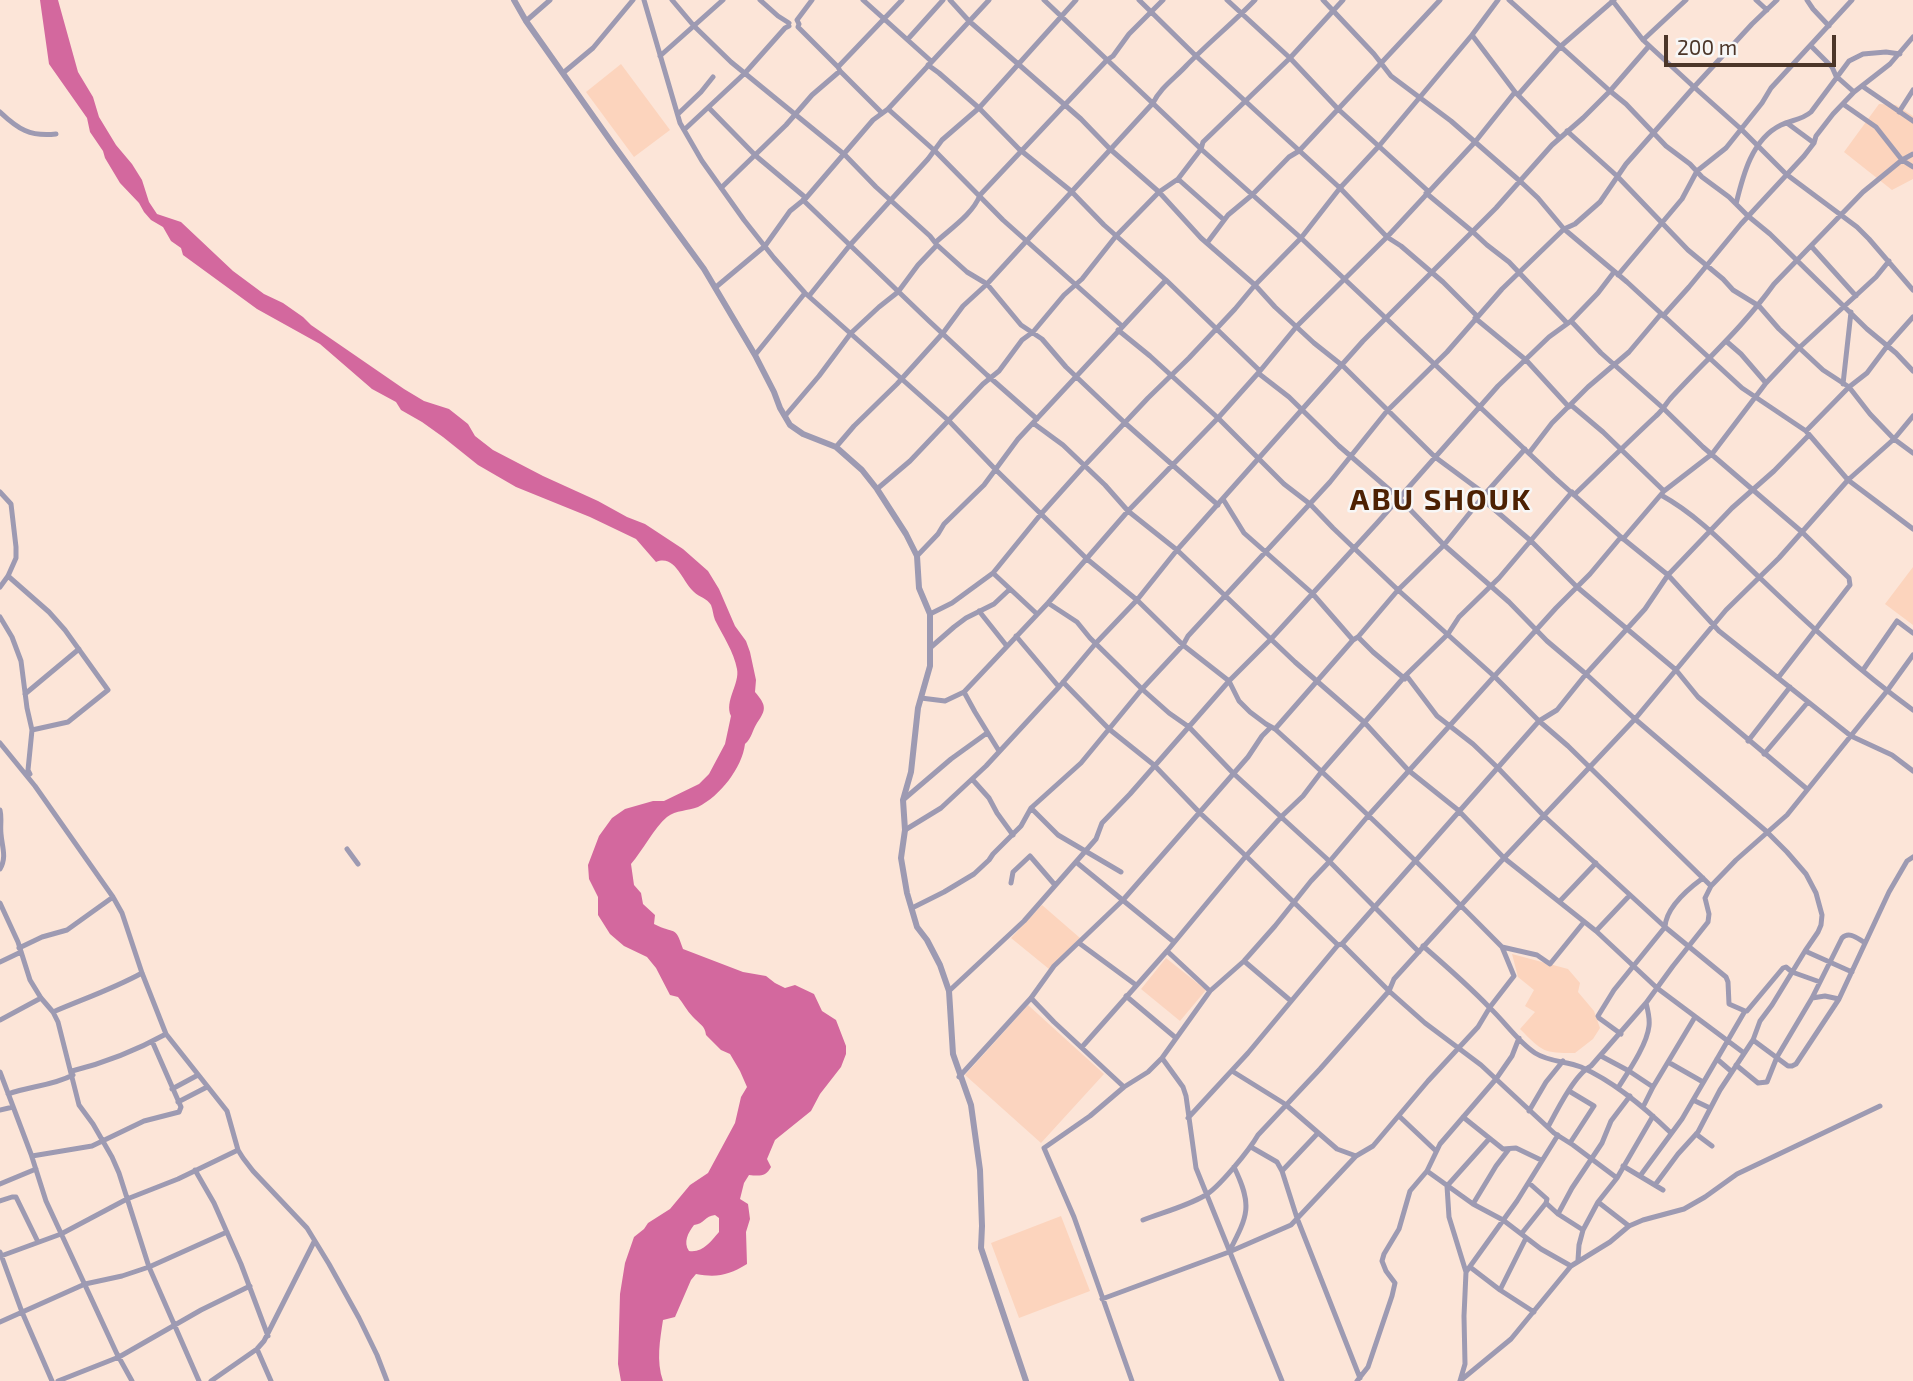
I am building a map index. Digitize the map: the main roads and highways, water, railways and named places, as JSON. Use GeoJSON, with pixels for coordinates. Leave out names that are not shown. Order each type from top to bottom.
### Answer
{"type":"FeatureCollection","features":[{"type":"Feature","properties":{"kind":"district","name":"ABU SHOUK"},"geometry":{"type":"Point","coordinates":[1441,500]}}]}
